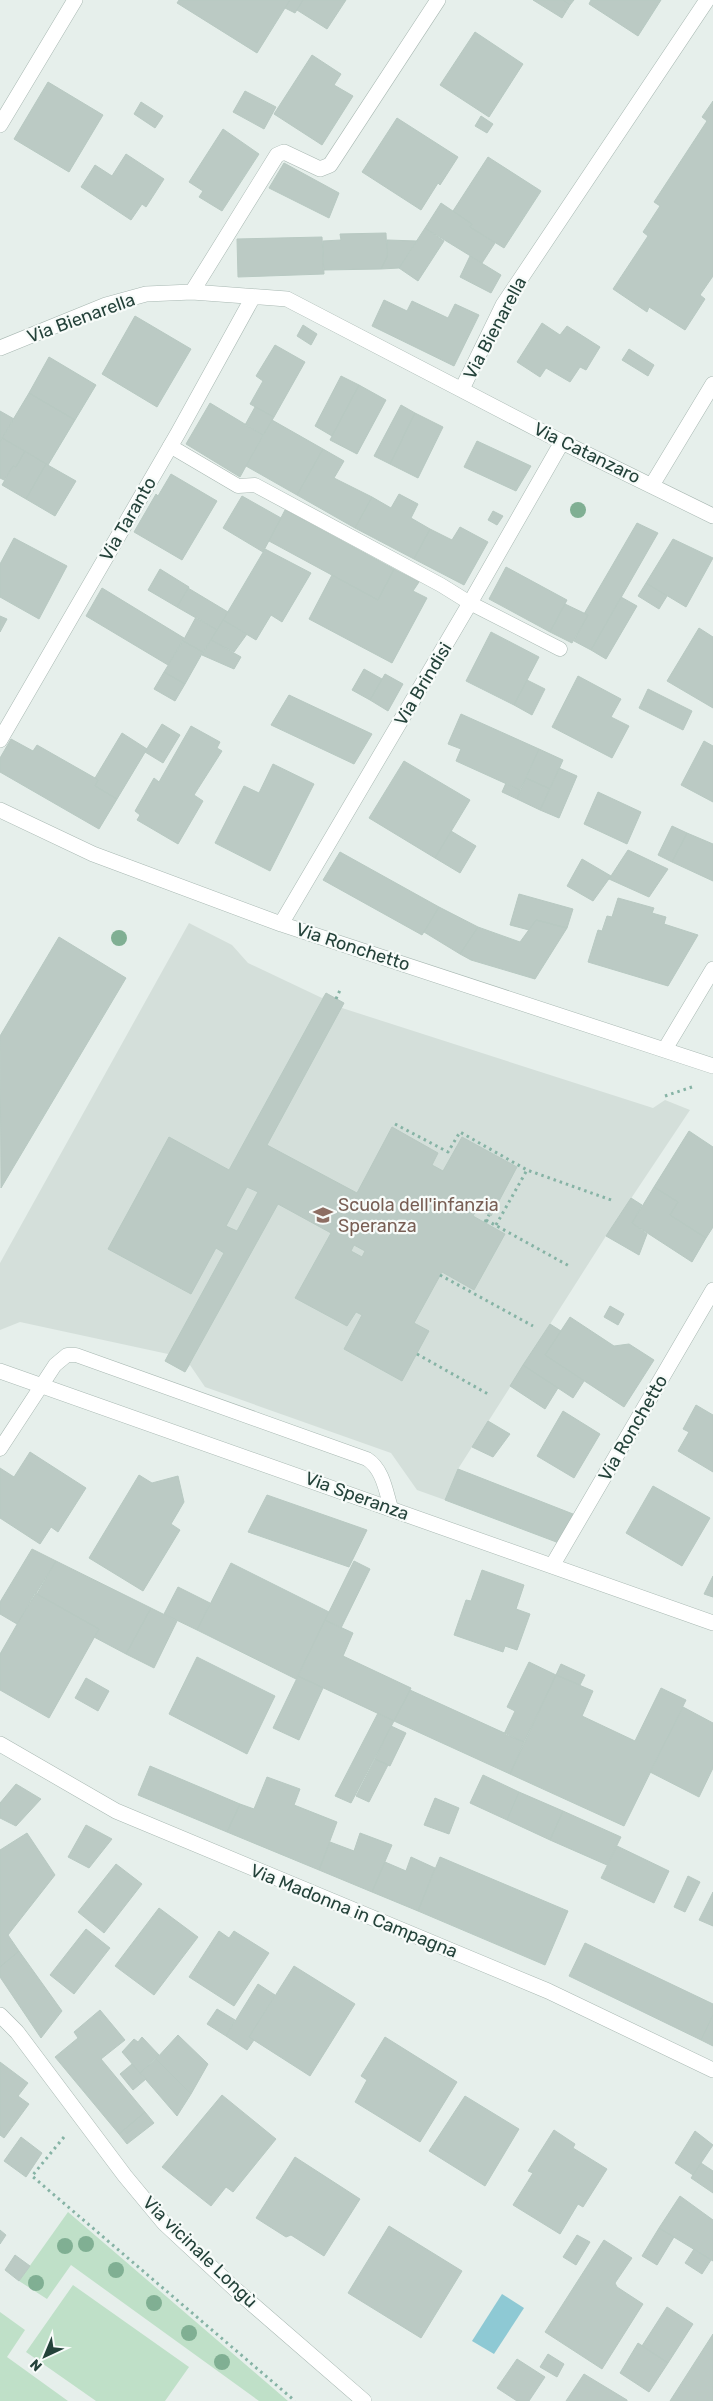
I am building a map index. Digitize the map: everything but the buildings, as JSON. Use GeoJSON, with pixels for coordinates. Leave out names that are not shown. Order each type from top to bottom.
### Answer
{"type":"FeatureCollection","features":[{"type":"Feature","properties":{"kind":"street"},"geometry":{"type":"LineString","coordinates":[[0,125],[75,0]]}},
{"type":"Feature","properties":{"kind":"street"},"geometry":{"type":"LineString","coordinates":[[192,292],[278,155],[284,152],[320,169],[330,165],[438,0]]}},
{"type":"Feature","properties":{"kind":"street","name":"Via Bienarella"},"geometry":{"type":"LineString","coordinates":[[0,348],[124,298],[168,292],[192,292],[288,300],[462,389],[503,305],[707,0]]}},
{"type":"Feature","properties":{"kind":"street","name":"Via Taranto"},"geometry":{"type":"LineString","coordinates":[[0,740],[170,446],[253,297]]}},
{"type":"Feature","properties":{"kind":"street"},"geometry":{"type":"LineString","coordinates":[[652,485],[713,384]]}},
{"type":"Feature","properties":{"kind":"street","name":"Via Catanzaro"},"geometry":{"type":"LineString","coordinates":[[462,389],[562,442],[713,516]]}},
{"type":"Feature","properties":{"kind":"street","name":"Via Brindisi"},"geometry":{"type":"LineString","coordinates":[[281,924],[470,603],[562,442]]}},
{"type":"Feature","properties":{"kind":"street","name":"Via Ronchetto"},"geometry":{"type":"LineString","coordinates":[[0,810],[92,854],[281,924],[713,1066]]}},
{"type":"Feature","properties":{"kind":"street"},"geometry":{"type":"LineString","coordinates":[[665,1049],[713,969]]}},
{"type":"Feature","properties":{"kind":"street","name":"Via Ronchetto"},"geometry":{"type":"LineString","coordinates":[[552,1566],[713,1290]]}},
{"type":"Feature","properties":{"kind":"street","name":"Via Speranza"},"geometry":{"type":"LineString","coordinates":[[0,1371],[713,1623]]}},
{"type":"Feature","properties":{"kind":"street","name":"Via Madonna in Campagna"},"geometry":{"type":"LineString","coordinates":[[0,1744],[116,1811],[556,1994],[713,2070]]}},
{"type":"Feature","properties":{"kind":"street","name":"Via vicinale Longù"},"geometry":{"type":"LineString","coordinates":[[0,2015],[16,2032],[125,2176],[164,2223],[236,2290],[364,2401]]}},
{"type":"Feature","properties":{"kind":"lane"},"geometry":{"type":"LineString","coordinates":[[170,446],[238,486],[255,485],[560,650]]}},
{"type":"Feature","properties":{"kind":"lane"},"geometry":{"type":"LineString","coordinates":[[0,1449],[61,1358],[67,1355],[76,1355],[367,1459],[374,1463],[378,1470],[391,1508]]}},
{"type":"Feature","properties":{"kind":"path"},"geometry":{"type":"LineString","coordinates":[[336,999],[340,990]]}},
{"type":"Feature","properties":{"kind":"path"},"geometry":{"type":"LineString","coordinates":[[665,1096],[695,1086]]}},
{"type":"Feature","properties":{"kind":"path"},"geometry":{"type":"LineString","coordinates":[[395,1124],[448,1152],[460,1132],[527,1170],[614,1201]]}},
{"type":"Feature","properties":{"kind":"path"},"geometry":{"type":"LineString","coordinates":[[496,1225],[527,1170]]}},
{"type":"Feature","properties":{"kind":"path"},"geometry":{"type":"LineString","coordinates":[[489,1215],[486,1221],[571,1267]]}},
{"type":"Feature","properties":{"kind":"path"},"geometry":{"type":"LineString","coordinates":[[440,1275],[533,1326]]}},
{"type":"Feature","properties":{"kind":"path"},"geometry":{"type":"LineString","coordinates":[[416,1354],[488,1394]]}},
{"type":"Feature","properties":{"kind":"path"},"geometry":{"type":"LineString","coordinates":[[61,2140],[32,2176],[295,2401]]}},
{"type":"Feature","properties":{"kind":"shaded area","name":"Scuola dell'infanzia Speranza"},"geometry":{"type":"Polygon","coordinates":[[[189,923],[232,945],[248,963],[322,998],[326,993],[344,1003],[342,1008],[653,1108],[665,1100],[690,1110],[606,1236],[458,1469],[445,1500],[417,1490],[391,1453],[205,1387],[190,1365],[185,1372],[165,1361],[168,1354],[20,1322],[0,1330],[0,1263],[189,923]]]}},
{"type":"Feature","properties":{"kind":"green space"},"geometry":{"type":"Polygon","coordinates":[[[68,2212],[288,2401],[259,2401],[71,2265],[47,2299],[19,2281],[68,2212]]]}},
{"type":"Feature","properties":{"kind":"green space"},"geometry":{"type":"Polygon","coordinates":[[[73,2285],[189,2367],[165,2401],[96,2401],[26,2352],[73,2285]]]}},
{"type":"Feature","properties":{"kind":"green space"},"geometry":{"type":"Polygon","coordinates":[[[0,2312],[25,2330],[7,2357],[68,2401],[0,2401],[0,2312]]]}},
{"type":"Feature","properties":{"kind":"water"},"geometry":{"type":"Polygon","coordinates":[[[502,2294],[524,2308],[494,2354],[472,2341],[502,2294]]]}},
{"type":"Feature","properties":{"kind":"place","name":"Scuola dell'infanzia Speranza"},"geometry":{"type":"Point","coordinates":[323,1215]}}]}
